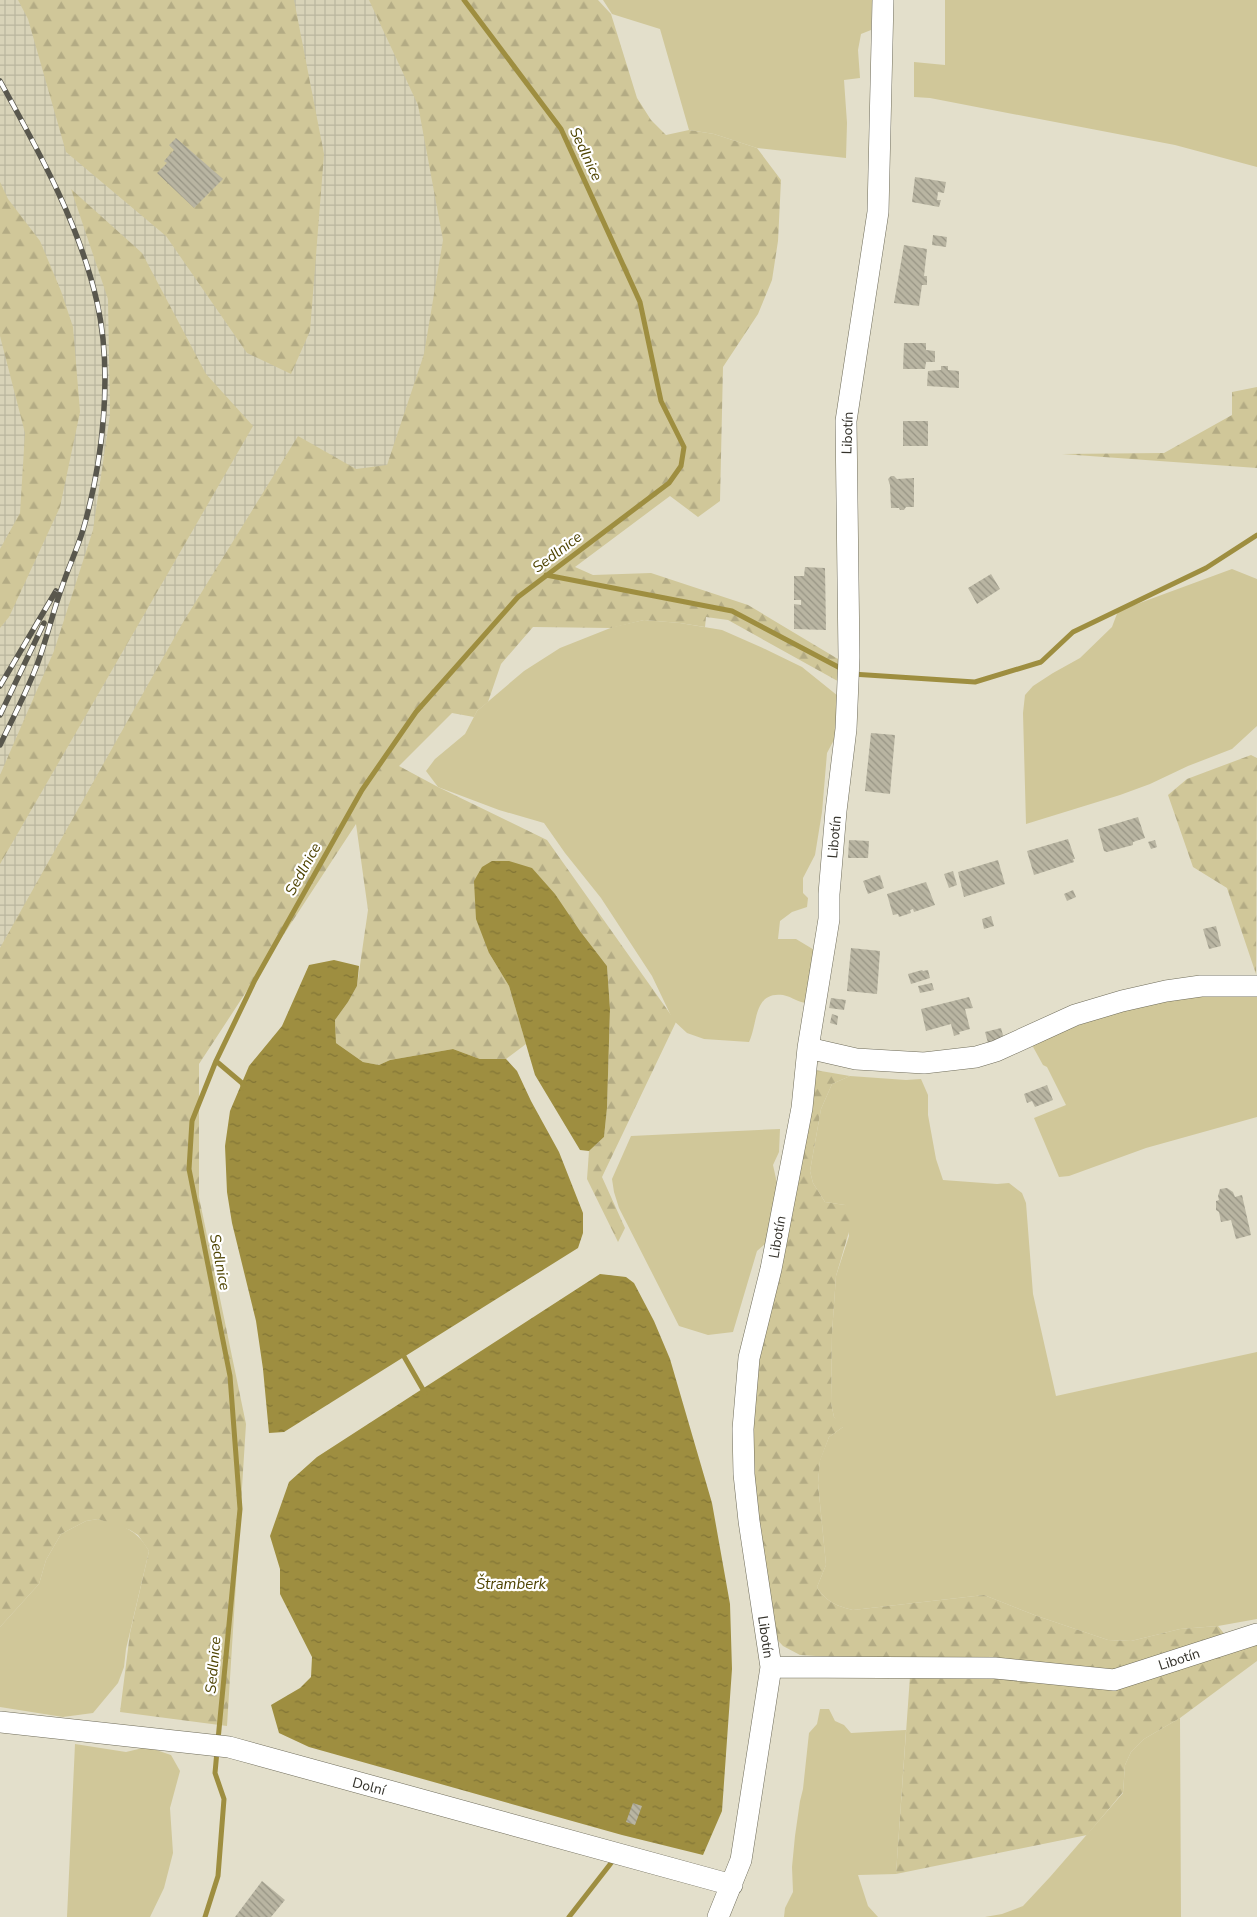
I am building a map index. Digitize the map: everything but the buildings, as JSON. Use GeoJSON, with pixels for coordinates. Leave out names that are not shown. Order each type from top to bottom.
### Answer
{"type":"FeatureCollection","features":[{"type":"Feature","properties":{"kind":"street","name":"Libotín"},"geometry":{"type":"LineString","coordinates":[[718,1917],[741,1860],[771,1667],[749,1521],[744,1474],[743,1429],[749,1358],[771,1270],[802,1108],[808,1048],[829,919],[829,894],[836,812],[846,729],[849,657],[846,420],[878,212],[882,0]]}},
{"type":"Feature","properties":{"kind":"street"},"geometry":{"type":"LineString","coordinates":[[808,1048],[856,1059],[924,1063],[976,1057],[996,1051],[1076,1015],[1122,1001],[1166,991],[1202,986],[1257,986]]}},
{"type":"Feature","properties":{"kind":"street","name":"Libotín"},"geometry":{"type":"LineString","coordinates":[[771,1667],[995,1668],[1114,1680],[1257,1634]]}},
{"type":"Feature","properties":{"kind":"street","name":"Dolní"},"geometry":{"type":"LineString","coordinates":[[0,1722],[229,1747],[732,1885]]}},
{"type":"Feature","properties":{"kind":"shaded area"},"geometry":{"type":"Polygon","coordinates":[[[0,0],[414,0],[509,405],[0,1197],[0,0]]]}},
{"type":"Feature","properties":{"kind":"green space"},"geometry":{"type":"Polygon","coordinates":[[[18,0],[294,0],[324,154],[310,331],[291,374],[247,353],[166,236],[66,152],[28,19],[18,0]]]}},
{"type":"Feature","properties":{"kind":"green space"},"geometry":{"type":"Polygon","coordinates":[[[369,0],[598,0],[611,14],[637,98],[651,120],[666,135],[689,130],[714,134],[757,148],[781,180],[778,241],[772,280],[758,314],[723,367],[720,501],[698,517],[670,496],[575,567],[593,575],[651,573],[748,605],[843,662],[843,684],[728,620],[706,617],[705,627],[644,620],[611,628],[533,627],[501,664],[488,702],[477,711],[474,717],[452,713],[399,766],[547,840],[676,1022],[602,1177],[625,1228],[618,1242],[587,1179],[589,1151],[604,1137],[607,1108],[610,1009],[607,966],[580,931],[489,953],[509,986],[526,1044],[506,1059],[480,1059],[453,1049],[390,1060],[379,1065],[363,1062],[336,1043],[335,1020],[357,986],[368,910],[356,824],[199,1064],[199,1197],[246,1424],[227,1726],[120,1712],[130,1633],[149,1551],[138,1535],[130,1530],[98,1519],[86,1521],[61,1534],[46,1560],[39,1584],[0,1627],[0,948],[182,624],[298,436],[356,469],[387,465],[424,354],[443,240],[418,105],[369,0]]]}},
{"type":"Feature","properties":{"kind":"green space"},"geometry":{"type":"Polygon","coordinates":[[[603,0],[872,0],[871,30],[861,34],[858,50],[860,78],[844,80],[847,123],[846,158],[757,148],[714,134],[689,130],[660,29],[612,14],[603,0]]]}},
{"type":"Feature","properties":{"kind":"green space"},"geometry":{"type":"Polygon","coordinates":[[[945,0],[1257,0],[1257,167],[1175,145],[930,98],[914,97],[914,62],[945,65],[945,0]]]}},
{"type":"Feature","properties":{"kind":"green space"},"geometry":{"type":"Polygon","coordinates":[[[0,182],[8,199],[40,241],[61,291],[73,327],[80,412],[60,507],[9,617],[0,628],[0,549],[20,513],[25,433],[0,336],[0,182]]]}},
{"type":"Feature","properties":{"kind":"green space"},"geometry":{"type":"Polygon","coordinates":[[[71,189],[142,253],[206,374],[253,426],[0,864],[0,775],[54,651],[93,530],[110,415],[108,299],[71,189]]]}},
{"type":"Feature","properties":{"kind":"green space"},"geometry":{"type":"Polygon","coordinates":[[[1257,387],[1257,468],[1062,454],[1164,453],[1232,415],[1232,392],[1257,387]]]}},
{"type":"Feature","properties":{"kind":"green space"},"geometry":{"type":"Polygon","coordinates":[[[1232,569],[1257,579],[1257,726],[1232,749],[1188,766],[1150,784],[1026,824],[1023,713],[1025,695],[1033,686],[1080,658],[1112,627],[1118,611],[1232,569]]]}},
{"type":"Feature","properties":{"kind":"green space"},"geometry":{"type":"Polygon","coordinates":[[[644,620],[680,623],[722,630],[802,667],[838,696],[836,736],[827,753],[822,812],[815,855],[803,878],[803,893],[808,898],[807,907],[792,912],[780,921],[778,939],[796,939],[816,951],[808,1003],[783,995],[773,995],[766,998],[758,1010],[749,1042],[704,1039],[687,1033],[673,1020],[652,976],[601,898],[544,823],[499,810],[438,787],[426,771],[435,759],[465,734],[477,711],[524,671],[560,648],[613,627],[644,620]]]}},
{"type":"Feature","properties":{"kind":"green space"},"geometry":{"type":"Polygon","coordinates":[[[1251,755],[1257,758],[1256,974],[1227,888],[1193,867],[1168,795],[1187,779],[1251,755]]]}},
{"type":"Feature","properties":{"kind":"green space"},"geometry":{"type":"Polygon","coordinates":[[[1257,993],[1257,1117],[1146,1148],[1069,1176],[1059,1177],[1034,1118],[1066,1105],[1047,1067],[1043,1065],[1032,1045],[1090,1021],[1152,1003],[1200,994],[1257,993]]]}},
{"type":"Feature","properties":{"kind":"green space"},"geometry":{"type":"Polygon","coordinates":[[[815,1070],[850,1076],[832,1084],[821,1109],[810,1171],[813,1183],[825,1202],[845,1205],[853,1218],[836,1276],[832,1333],[831,1403],[834,1417],[844,1424],[843,1427],[829,1437],[820,1461],[818,1483],[826,1565],[817,1587],[820,1592],[832,1603],[853,1610],[984,1595],[1037,1616],[1108,1640],[1131,1641],[1180,1629],[1218,1626],[1234,1646],[1257,1642],[1257,1661],[1180,1718],[1144,1739],[1131,1752],[1125,1765],[1123,1792],[1087,1835],[896,1874],[911,1662],[800,1655],[783,1646],[773,1635],[754,1506],[751,1447],[754,1386],[815,1070]]]}},
{"type":"Feature","properties":{"kind":"green space"},"geometry":{"type":"Polygon","coordinates":[[[850,1076],[906,1080],[921,1079],[928,1095],[928,1115],[936,1159],[943,1180],[997,1184],[1009,1183],[1022,1193],[1026,1203],[1033,1294],[1056,1396],[1257,1352],[1257,1619],[1218,1626],[1180,1629],[1131,1641],[1108,1640],[1037,1616],[984,1595],[853,1610],[832,1603],[820,1592],[817,1587],[826,1565],[818,1483],[820,1460],[829,1437],[843,1427],[834,1417],[831,1403],[832,1333],[836,1276],[849,1236],[845,1205],[825,1202],[813,1183],[810,1171],[821,1109],[832,1084],[850,1076]]]}},
{"type":"Feature","properties":{"kind":"green space"},"geometry":{"type":"Polygon","coordinates":[[[780,1129],[779,1152],[773,1165],[780,1197],[767,1242],[757,1251],[733,1332],[708,1335],[679,1326],[619,1208],[614,1192],[612,1179],[631,1136],[780,1129]]]}},
{"type":"Feature","properties":{"kind":"green space"},"geometry":{"type":"Polygon","coordinates":[[[98,1519],[128,1529],[139,1537],[149,1551],[126,1649],[124,1667],[118,1683],[93,1713],[63,1717],[0,1707],[0,1627],[39,1584],[46,1560],[61,1534],[86,1521],[98,1519]]]}},
{"type":"Feature","properties":{"kind":"green space"},"geometry":{"type":"Polygon","coordinates":[[[820,1709],[829,1709],[835,1721],[844,1725],[851,1733],[906,1730],[896,1874],[858,1875],[868,1906],[878,1917],[784,1917],[785,1908],[793,1892],[792,1867],[795,1836],[803,1789],[809,1733],[817,1724],[820,1709]]]}},
{"type":"Feature","properties":{"kind":"green space"},"geometry":{"type":"Polygon","coordinates":[[[1180,1718],[1181,1917],[985,1917],[1002,1914],[1023,1906],[1123,1793],[1125,1765],[1131,1752],[1144,1739],[1180,1718]]]}},
{"type":"Feature","properties":{"kind":"green space"},"geometry":{"type":"Polygon","coordinates":[[[75,1744],[126,1752],[147,1747],[171,1755],[180,1771],[170,1808],[173,1853],[164,1888],[150,1917],[67,1917],[75,1744]]]}},
{"type":"Feature","properties":{"kind":"water"},"geometry":{"type":"Polygon","coordinates":[[[492,861],[509,861],[532,868],[555,894],[607,966],[610,1009],[607,1108],[604,1137],[589,1151],[580,1150],[535,1075],[509,986],[489,953],[476,919],[474,881],[482,867],[492,861]]]}},
{"type":"Feature","properties":{"kind":"water"},"geometry":{"type":"Polygon","coordinates":[[[334,960],[359,966],[357,986],[335,1020],[336,1043],[363,1062],[379,1065],[390,1060],[453,1049],[480,1059],[506,1059],[517,1071],[559,1152],[583,1213],[583,1233],[578,1248],[284,1432],[269,1433],[256,1321],[232,1223],[227,1192],[225,1146],[230,1111],[249,1066],[282,1026],[309,965],[334,960]]]}},
{"type":"Feature","properties":{"kind":"water","name":"Štramberk"},"geometry":{"type":"Polygon","coordinates":[[[600,1274],[626,1277],[634,1283],[654,1321],[670,1359],[712,1503],[730,1604],[732,1669],[722,1811],[703,1855],[622,1835],[309,1747],[279,1733],[271,1705],[300,1688],[311,1677],[312,1657],[280,1594],[280,1569],[270,1536],[289,1482],[317,1457],[600,1274]]]}},
{"type":"Feature","properties":{"kind":"waterway","name":"Sedlnice"},"geometry":{"type":"LineString","coordinates":[[218,1740],[240,1509],[230,1376],[189,1169],[192,1121],[216,1061],[255,980],[362,790],[416,712],[518,597],[669,483],[681,466],[684,447],[661,401],[640,302],[561,129],[464,0]]}},
{"type":"Feature","properties":{"kind":"waterway"},"geometry":{"type":"LineString","coordinates":[[852,674],[975,682],[1041,662],[1073,632],[1206,568],[1257,535]]}},
{"type":"Feature","properties":{"kind":"waterway"},"geometry":{"type":"LineString","coordinates":[[546,575],[732,611],[842,669]]}},
{"type":"Feature","properties":{"kind":"waterway"},"geometry":{"type":"LineString","coordinates":[[216,1061],[242,1083],[244,1088]]}},
{"type":"Feature","properties":{"kind":"waterway"},"geometry":{"type":"LineString","coordinates":[[402,1353],[425,1393]]}},
{"type":"Feature","properties":{"kind":"waterway","name":"Sedlnice"},"geometry":{"type":"LineString","coordinates":[[205,1917],[218,1876],[224,1799],[215,1773],[217,1751]]}},
{"type":"Feature","properties":{"kind":"waterway"},"geometry":{"type":"LineString","coordinates":[[569,1917],[615,1858]]}},
{"type":"Feature","properties":{"kind":"railway"},"geometry":{"type":"LineString","coordinates":[[0,81],[43,161],[80,244],[97,302],[102,329],[105,387],[104,417],[96,475],[83,530],[58,597],[35,670],[0,745]]}},
{"type":"Feature","properties":{"kind":"railway"},"geometry":{"type":"LineString","coordinates":[[0,686],[56,591]]}},
{"type":"Feature","properties":{"kind":"railway"},"geometry":{"type":"LineString","coordinates":[[0,715],[44,623]]}}]}
